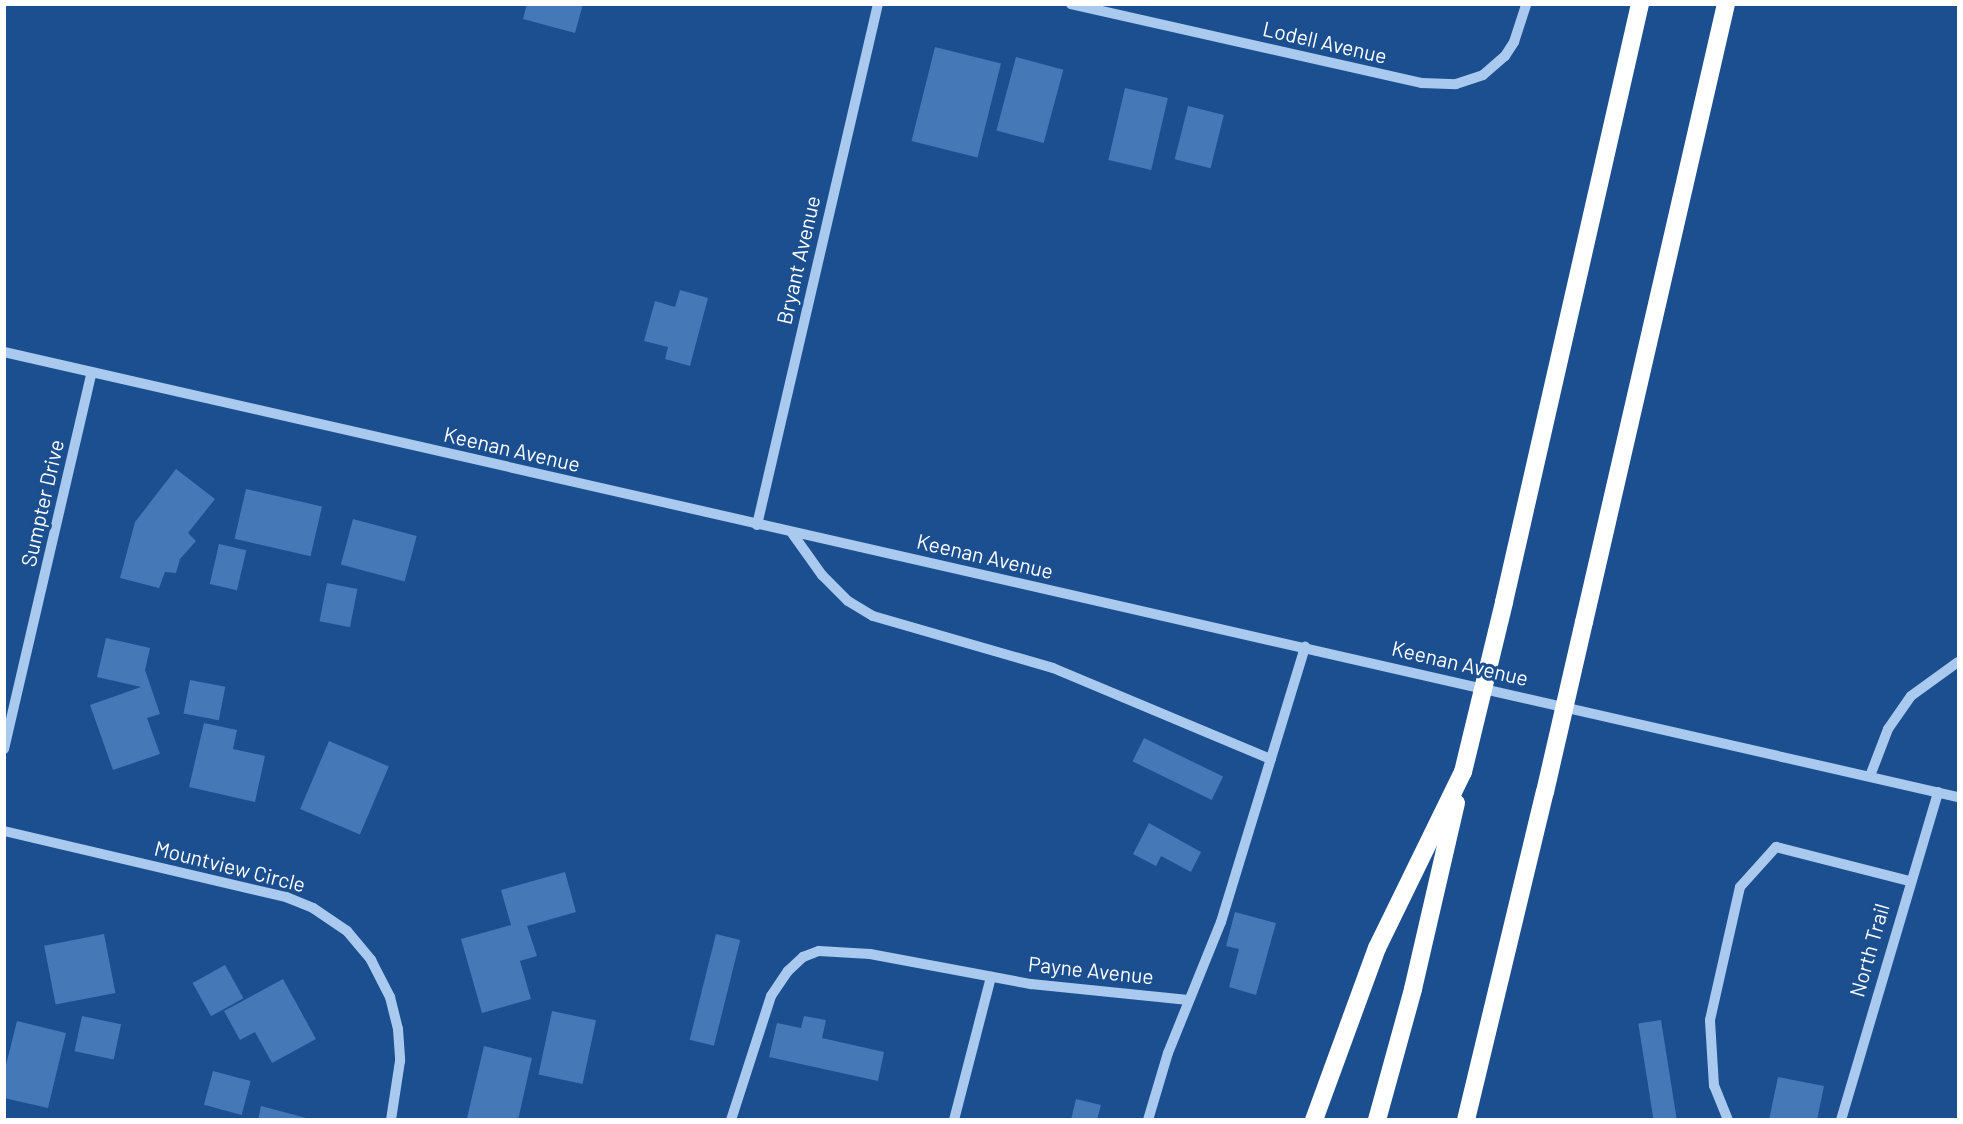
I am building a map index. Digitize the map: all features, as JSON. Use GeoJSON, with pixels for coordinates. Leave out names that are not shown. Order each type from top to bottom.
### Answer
{"type":"FeatureCollection","features":[{"type":"Feature","properties":{"kind":"highway"},"geometry":{"type":"LineString","coordinates":[[1377,1119],[1413,989],[1640,4]]}},
{"type":"Feature","properties":{"kind":"highway"},"geometry":{"type":"LineString","coordinates":[[1466,1119],[1545,792],[1726,4]]}},
{"type":"Feature","properties":{"kind":"highway"},"geometry":{"type":"LineString","coordinates":[[1314,1119],[1377,948],[1463,772]]}},
{"type":"Feature","properties":{"kind":"street","name":"Bryant Avenue"},"geometry":{"type":"LineString","coordinates":[[756,525],[878,4]]}},
{"type":"Feature","properties":{"kind":"street","name":"Lodell Avenue"},"geometry":{"type":"LineString","coordinates":[[1071,4],[1422,83],[1465,81],[1483,75],[1505,56],[1514,42],[1526,4]]}},
{"type":"Feature","properties":{"kind":"street","name":"Keenan Avenue"},"geometry":{"type":"LineString","coordinates":[[4,351],[756,525],[1959,796]]}},
{"type":"Feature","properties":{"kind":"street","name":"Sumpter Drive"},"geometry":{"type":"LineString","coordinates":[[4,749],[92,372]]}},
{"type":"Feature","properties":{"kind":"street"},"geometry":{"type":"LineString","coordinates":[[792,533],[822,575],[848,601],[873,616],[1053,668],[1271,759]]}},
{"type":"Feature","properties":{"kind":"street"},"geometry":{"type":"LineString","coordinates":[[1148,1119],[1188,1000],[1221,922],[1305,648]]}},
{"type":"Feature","properties":{"kind":"street"},"geometry":{"type":"LineString","coordinates":[[1870,776],[1888,729],[1911,696],[1959,662]]}},
{"type":"Feature","properties":{"kind":"street","name":"North Trail"},"geometry":{"type":"LineString","coordinates":[[1841,1119],[1909,880],[1938,792]]}},
{"type":"Feature","properties":{"kind":"street","name":"Mountview Circle"},"geometry":{"type":"LineString","coordinates":[[4,831],[286,897],[313,908],[347,931],[371,960],[390,997],[398,1029],[400,1061],[391,1119]]}},
{"type":"Feature","properties":{"kind":"street"},"geometry":{"type":"LineString","coordinates":[[1728,1119],[1714,1086],[1710,1020],[1740,887],[1776,847],[1909,880]]}},
{"type":"Feature","properties":{"kind":"street","name":"Payne Avenue"},"geometry":{"type":"LineString","coordinates":[[731,1119],[771,996],[788,971],[803,957],[837,950],[991,977],[1188,1000]]}},
{"type":"Feature","properties":{"kind":"street"},"geometry":{"type":"LineString","coordinates":[[954,1119],[991,977]]}},
{"type":"Feature","properties":{"kind":"building"},"geometry":{"type":"Polygon","coordinates":[[[527,4],[583,4],[575,33],[523,19],[527,4]]]}},
{"type":"Feature","properties":{"kind":"building"},"geometry":{"type":"Polygon","coordinates":[[[935,47],[1001,63],[978,158],[912,141],[935,47]]]}},
{"type":"Feature","properties":{"kind":"building"},"geometry":{"type":"Polygon","coordinates":[[[1016,57],[1063,70],[1044,143],[996,130],[1016,57]]]}},
{"type":"Feature","properties":{"kind":"building"},"geometry":{"type":"Polygon","coordinates":[[[1125,88],[1168,98],[1151,170],[1108,160],[1125,88]]]}},
{"type":"Feature","properties":{"kind":"building"},"geometry":{"type":"Polygon","coordinates":[[[1188,106],[1224,115],[1211,168],[1175,159],[1188,106]]]}},
{"type":"Feature","properties":{"kind":"building"},"geometry":{"type":"Polygon","coordinates":[[[680,290],[708,298],[690,366],[665,359],[668,347],[644,341],[655,301],[675,307],[680,290]]]}},
{"type":"Feature","properties":{"kind":"building"},"geometry":{"type":"Polygon","coordinates":[[[176,469],[215,499],[188,533],[196,541],[180,559],[176,573],[165,572],[159,588],[120,578],[135,522],[176,469]]]}},
{"type":"Feature","properties":{"kind":"building"},"geometry":{"type":"Polygon","coordinates":[[[246,489],[322,507],[311,556],[235,539],[246,489]]]}},
{"type":"Feature","properties":{"kind":"building"},"geometry":{"type":"Polygon","coordinates":[[[353,519],[417,536],[405,581],[341,564],[353,519]]]}},
{"type":"Feature","properties":{"kind":"building"},"geometry":{"type":"Polygon","coordinates":[[[219,544],[246,550],[237,590],[210,584],[219,544]]]}},
{"type":"Feature","properties":{"kind":"building"},"geometry":{"type":"Polygon","coordinates":[[[327,583],[357,589],[350,627],[320,621],[327,583]]]}},
{"type":"Feature","properties":{"kind":"building"},"geometry":{"type":"Polygon","coordinates":[[[106,638],[150,648],[145,670],[160,714],[147,718],[160,754],[113,770],[90,705],[141,687],[97,677],[106,638]]]}},
{"type":"Feature","properties":{"kind":"building"},"geometry":{"type":"Polygon","coordinates":[[[190,680],[225,687],[219,720],[184,713],[190,680]]]}},
{"type":"Feature","properties":{"kind":"building"},"geometry":{"type":"Polygon","coordinates":[[[204,723],[237,730],[233,749],[265,756],[255,802],[189,787],[204,723]]]}},
{"type":"Feature","properties":{"kind":"building"},"geometry":{"type":"Polygon","coordinates":[[[1144,738],[1223,777],[1212,800],[1133,761],[1144,738]]]}},
{"type":"Feature","properties":{"kind":"building"},"geometry":{"type":"Polygon","coordinates":[[[329,741],[389,766],[360,835],[300,809],[329,741]]]}},
{"type":"Feature","properties":{"kind":"building"},"geometry":{"type":"Polygon","coordinates":[[[1149,823],[1201,852],[1191,872],[1161,856],[1156,866],[1133,854],[1149,823]]]}},
{"type":"Feature","properties":{"kind":"building"},"geometry":{"type":"Polygon","coordinates":[[[565,872],[576,912],[527,926],[537,956],[520,961],[531,999],[482,1013],[461,939],[511,925],[501,890],[565,872]]]}},
{"type":"Feature","properties":{"kind":"building"},"geometry":{"type":"Polygon","coordinates":[[[1235,912],[1276,923],[1256,995],[1229,987],[1239,949],[1226,946],[1235,912]]]}},
{"type":"Feature","properties":{"kind":"building"},"geometry":{"type":"Polygon","coordinates":[[[104,934],[115,993],[56,1005],[44,946],[104,934]]]}},
{"type":"Feature","properties":{"kind":"building"},"geometry":{"type":"Polygon","coordinates":[[[716,934],[740,940],[714,1046],[690,1040],[716,934]]]}},
{"type":"Feature","properties":{"kind":"building"},"geometry":{"type":"Polygon","coordinates":[[[225,965],[243,998],[211,1016],[193,983],[225,965]]]}},
{"type":"Feature","properties":{"kind":"building"},"geometry":{"type":"Polygon","coordinates":[[[283,979],[316,1039],[272,1063],[255,1032],[240,1040],[224,1011],[283,979]]]}},
{"type":"Feature","properties":{"kind":"building"},"geometry":{"type":"Polygon","coordinates":[[[552,1011],[596,1020],[583,1084],[538,1075],[552,1011]]]}},
{"type":"Feature","properties":{"kind":"building"},"geometry":{"type":"Polygon","coordinates":[[[82,1016],[121,1024],[114,1060],[75,1051],[82,1016]]]}},
{"type":"Feature","properties":{"kind":"building"},"geometry":{"type":"Polygon","coordinates":[[[804,1016],[826,1020],[822,1038],[884,1052],[878,1081],[769,1057],[777,1023],[801,1028],[804,1016]]]}},
{"type":"Feature","properties":{"kind":"building"},"geometry":{"type":"Polygon","coordinates":[[[1661,1020],[1677,1120],[1654,1120],[1638,1024],[1661,1020]]]}},
{"type":"Feature","properties":{"kind":"building"},"geometry":{"type":"Polygon","coordinates":[[[17,1021],[66,1033],[48,1108],[4,1098],[4,1073],[17,1021]]]}},
{"type":"Feature","properties":{"kind":"building"},"geometry":{"type":"Polygon","coordinates":[[[484,1046],[532,1058],[518,1120],[467,1118],[484,1046]]]}},
{"type":"Feature","properties":{"kind":"building"},"geometry":{"type":"Polygon","coordinates":[[[213,1071],[251,1081],[242,1115],[204,1105],[213,1071]]]}},
{"type":"Feature","properties":{"kind":"building"},"geometry":{"type":"Polygon","coordinates":[[[1778,1077],[1824,1086],[1817,1120],[1769,1120],[1778,1077]]]}},
{"type":"Feature","properties":{"kind":"building"},"geometry":{"type":"Polygon","coordinates":[[[1076,1099],[1101,1105],[1097,1120],[1071,1120],[1076,1099]]]}},
{"type":"Feature","properties":{"kind":"building"},"geometry":{"type":"Polygon","coordinates":[[[261,1106],[310,1119],[310,1120],[258,1120],[261,1106]]]}}]}
